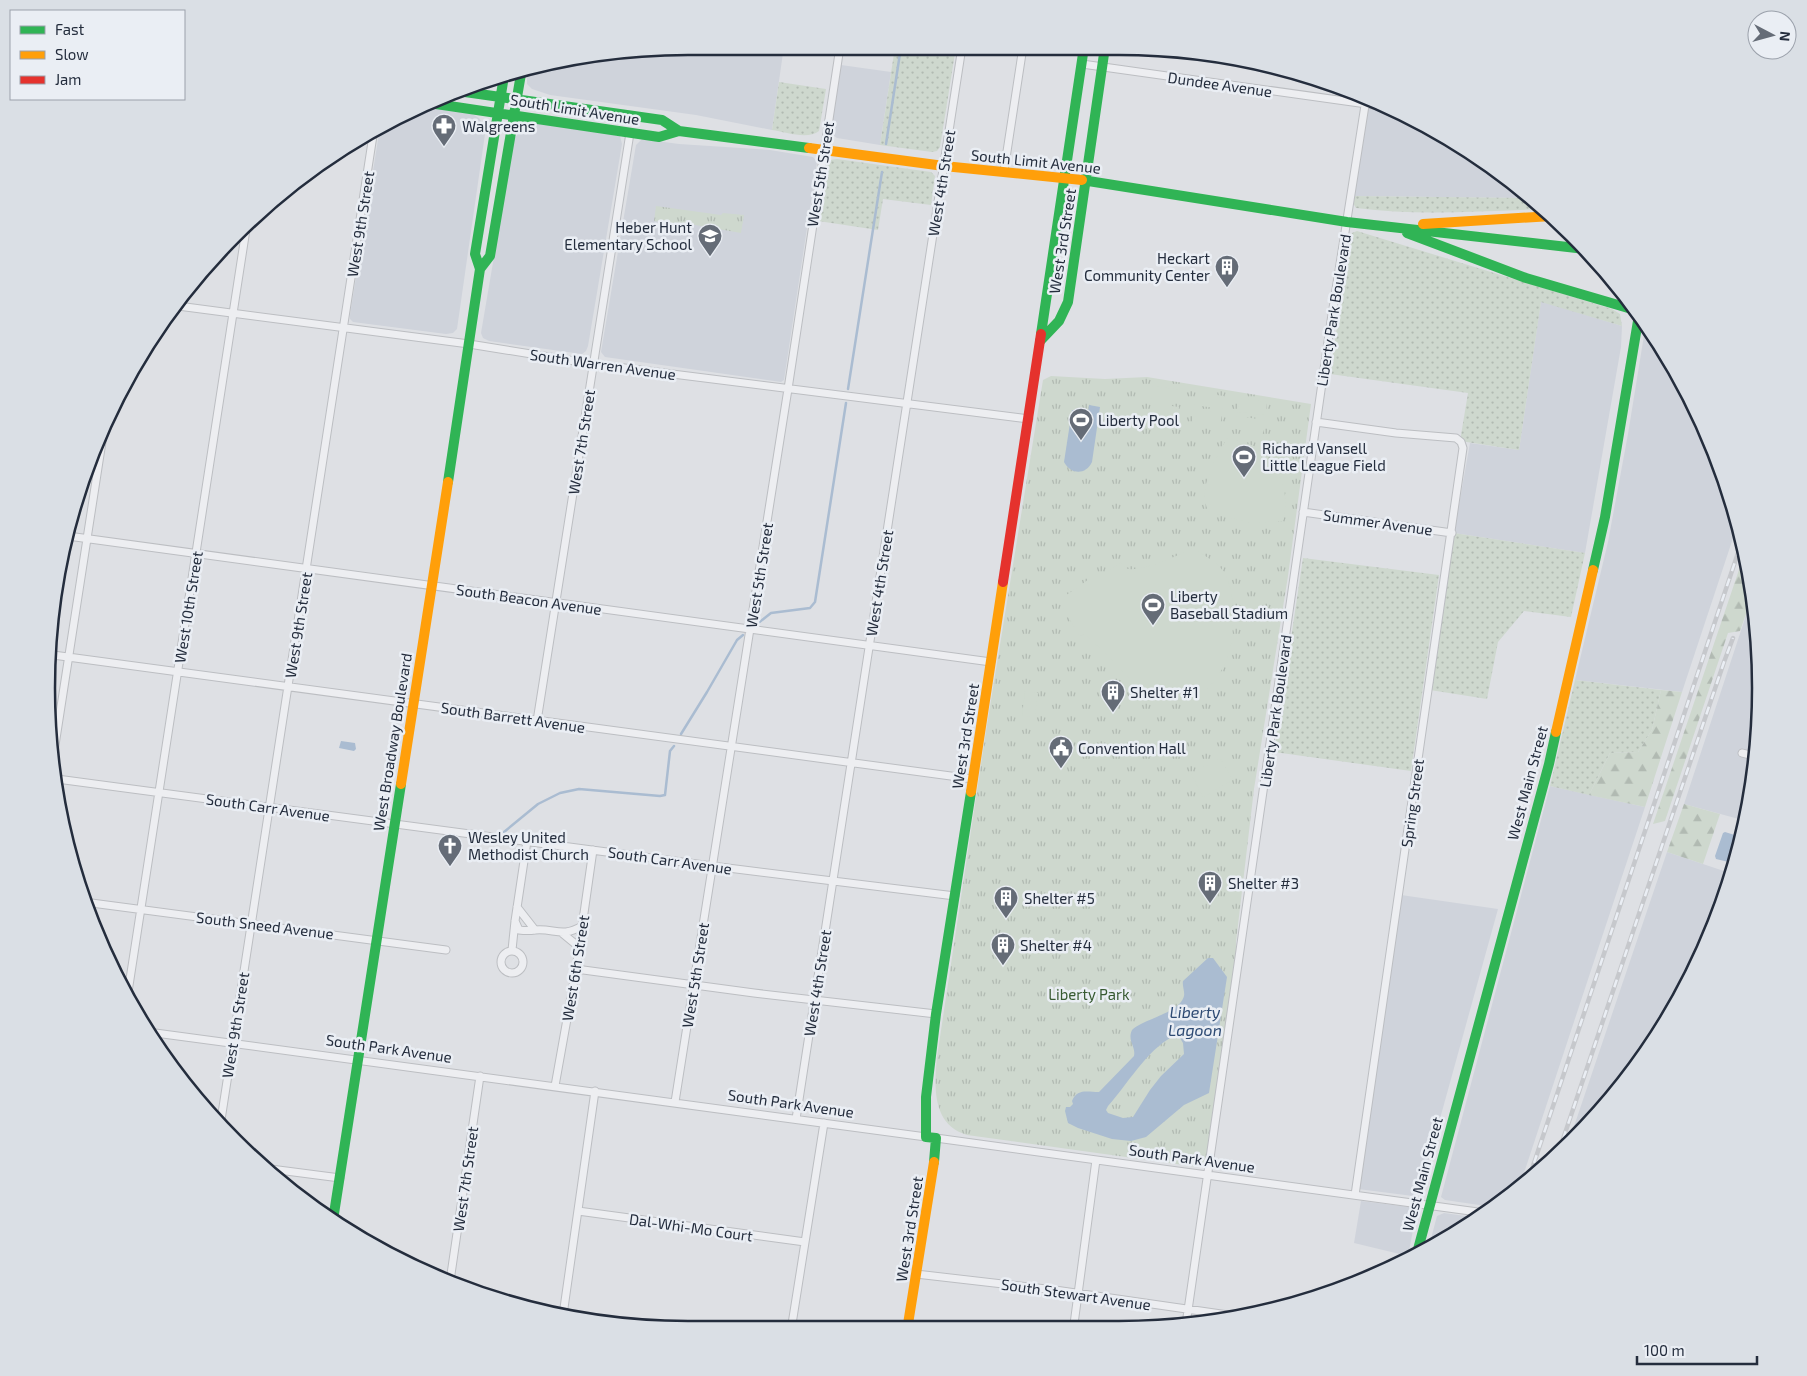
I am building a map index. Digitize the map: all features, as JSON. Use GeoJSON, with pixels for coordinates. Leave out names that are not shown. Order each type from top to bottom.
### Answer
{"type":"FeatureCollection","features":[{"type":"Feature","properties":{"kind":"main road","name":"West 3rd Street"},"geometry":{"type":"LineString","coordinates":[[908,1321],[934,1170],[926,1097],[936,1014],[1029,419],[1083,55]]}},
{"type":"Feature","properties":{"kind":"main road","name":"West 3rd Street"},"geometry":{"type":"LineString","coordinates":[[1040,341],[1059,321],[1068,302],[1104,55]]}},
{"type":"Feature","properties":{"kind":"main road","name":"West Broadway Boulevard"},"geometry":{"type":"LineString","coordinates":[[480,269],[490,256],[520,78]]}},
{"type":"Feature","properties":{"kind":"main road","name":"West Broadway Boulevard"},"geometry":{"type":"LineString","coordinates":[[334,1213],[469,344],[480,269],[475,254],[502,84]]}},
{"type":"Feature","properties":{"kind":"main road","name":"South Limit Avenue"},"geometry":{"type":"LineString","coordinates":[[474,93],[662,120],[679,131]]}},
{"type":"Feature","properties":{"kind":"main road","name":"South Limit Avenue"},"geometry":{"type":"LineString","coordinates":[[442,105],[659,137],[679,131],[944,166],[1086,180],[1347,222],[1388,226]]}},
{"type":"Feature","properties":{"kind":"main road"},"geometry":{"type":"LineString","coordinates":[[1388,226],[1541,217]]}},
{"type":"Feature","properties":{"kind":"main road"},"geometry":{"type":"LineString","coordinates":[[1388,226],[1574,248]]}},
{"type":"Feature","properties":{"kind":"main road"},"geometry":{"type":"LineString","coordinates":[[1388,226],[1526,278],[1624,307]]}},
{"type":"Feature","properties":{"kind":"main road","name":"West Main Street"},"geometry":{"type":"LineString","coordinates":[[1419,1245],[1551,754],[1605,518],[1637,325]]}},
{"type":"Feature","properties":{"kind":"street","name":"West 5th Street"},"geometry":{"type":"LineString","coordinates":[[675,1102],[839,55]]}},
{"type":"Feature","properties":{"kind":"street","name":"West 4th Street"},"geometry":{"type":"LineString","coordinates":[[796,1119],[961,55]]}},
{"type":"Feature","properties":{"kind":"street"},"geometry":{"type":"LineString","coordinates":[[1004,171],[1022,55]]}},
{"type":"Feature","properties":{"kind":"street","name":"Dundee Avenue"},"geometry":{"type":"LineString","coordinates":[[1082,64],[1350,99]]}},
{"type":"Feature","properties":{"kind":"street","name":"Liberty Park Boulevard"},"geometry":{"type":"LineString","coordinates":[[1187,1317],[1316,422],[1365,105]]}},
{"type":"Feature","properties":{"kind":"street","name":"West 7th Street"},"geometry":{"type":"LineString","coordinates":[[537,721],[630,133]]}},
{"type":"Feature","properties":{"kind":"street","name":"West 9th Street"},"geometry":{"type":"LineString","coordinates":[[222,1116],[372,139]]}},
{"type":"Feature","properties":{"kind":"street","name":"West 10th Street"},"geometry":{"type":"LineString","coordinates":[[129,985],[245,235]]}},
{"type":"Feature","properties":{"kind":"street","name":"South Warren Avenue"},"geometry":{"type":"LineString","coordinates":[[183,307],[469,344],[593,364],[1029,419]]}},
{"type":"Feature","properties":{"kind":"street","name":"Spring Street"},"geometry":{"type":"LineString","coordinates":[[1316,422],[1456,438],[1463,445],[1452,532],[1355,1195]]}},
{"type":"Feature","properties":{"kind":"street"},"geometry":{"type":"LineString","coordinates":[[57,735],[100,454]]}},
{"type":"Feature","properties":{"kind":"street","name":"Summer Avenue"},"geometry":{"type":"LineString","coordinates":[[1303,512],[1452,532]]}},
{"type":"Feature","properties":{"kind":"street","name":"South Beacon Avenue"},"geometry":{"type":"LineString","coordinates":[[74,537],[991,662]]}},
{"type":"Feature","properties":{"kind":"street","name":"South Barrett Avenue"},"geometry":{"type":"LineString","coordinates":[[56,655],[973,779]]}},
{"type":"Feature","properties":{"kind":"street"},"geometry":{"type":"LineString","coordinates":[[1742,753],[1749,755]]}},
{"type":"Feature","properties":{"kind":"street","name":"South Carr Avenue"},"geometry":{"type":"LineString","coordinates":[[62,780],[712,866],[955,896]]}},
{"type":"Feature","properties":{"kind":"street"},"geometry":{"type":"LineString","coordinates":[[512,950],[514,921],[527,841]]}},
{"type":"Feature","properties":{"kind":"street","name":"West 6th Street"},"geometry":{"type":"LineString","coordinates":[[555,1086],[576,969],[593,850]]}},
{"type":"Feature","properties":{"kind":"street","name":"South Sneed Avenue"},"geometry":{"type":"LineString","coordinates":[[93,903],[446,950]]}},
{"type":"Feature","properties":{"kind":"street"},"geometry":{"type":"LineString","coordinates":[[517,907],[535,930]]}},
{"type":"Feature","properties":{"kind":"street"},"geometry":{"type":"LineString","coordinates":[[514,921],[519,930],[529,932],[535,930],[562,933],[582,926]]}},
{"type":"Feature","properties":{"kind":"street"},"geometry":{"type":"LineString","coordinates":[[562,933],[579,947]]}},
{"type":"Feature","properties":{"kind":"street"},"geometry":{"type":"LineString","coordinates":[[576,969],[754,993],[814,998],[936,1014]]}},
{"type":"Feature","properties":{"kind":"street","name":"South Park Avenue"},"geometry":{"type":"LineString","coordinates":[[158,1033],[675,1102],[1473,1212]]}},
{"type":"Feature","properties":{"kind":"street","name":"West 7th Street"},"geometry":{"type":"LineString","coordinates":[[451,1275],[480,1076]]}},
{"type":"Feature","properties":{"kind":"street"},"geometry":{"type":"LineString","coordinates":[[564,1309],[595,1092]]}},
{"type":"Feature","properties":{"kind":"street"},"geometry":{"type":"LineString","coordinates":[[792,1321],[824,1123]]}},
{"type":"Feature","properties":{"kind":"street"},"geometry":{"type":"LineString","coordinates":[[1074,1321],[1096,1160]]}},
{"type":"Feature","properties":{"kind":"street"},"geometry":{"type":"LineString","coordinates":[[278,1170],[340,1178]]}},
{"type":"Feature","properties":{"kind":"street","name":"Dal-Whi-Mo Court"},"geometry":{"type":"LineString","coordinates":[[578,1211],[748,1236],[805,1242]]}},
{"type":"Feature","properties":{"kind":"street","name":"South Stewart Avenue"},"geometry":{"type":"LineString","coordinates":[[916,1274],[1078,1293],[1217,1313]]}},
{"type":"Feature","properties":{"kind":"shaded area"},"geometry":{"type":"Polygon","coordinates":[[[783,55],[772,130],[696,115],[550,95],[532,89],[527,84],[527,76],[605,60],[647,56],[783,55]]]}},
{"type":"Feature","properties":{"kind":"shaded area"},"geometry":{"type":"Polygon","coordinates":[[[841,65],[891,72],[880,145],[837,138],[833,135],[831,129],[841,65]]]}},
{"type":"Feature","properties":{"kind":"shaded area"},"geometry":{"type":"Polygon","coordinates":[[[434,108],[472,114],[479,118],[485,134],[457,329],[453,333],[446,334],[353,322],[350,319],[379,136],[434,108]]]}},
{"type":"Feature","properties":{"kind":"shaded area"},"geometry":{"type":"Polygon","coordinates":[[[1371,108],[1436,140],[1471,162],[1519,198],[1354,196],[1368,110],[1371,108]]]}},
{"type":"Feature","properties":{"kind":"shaded area"},"geometry":{"type":"Polygon","coordinates":[[[533,122],[620,136],[622,144],[588,346],[582,354],[489,341],[483,338],[481,333],[514,139],[521,130],[533,122]]]}},
{"type":"Feature","properties":{"kind":"shaded area","name":"Heber Hunt Elementary School"},"geometry":{"type":"Polygon","coordinates":[[[642,139],[679,144],[770,150],[813,157],[817,162],[784,380],[781,382],[605,357],[601,352],[636,145],[642,139]]]}},
{"type":"Feature","properties":{"kind":"shaded area"},"geometry":{"type":"Polygon","coordinates":[[[1541,301],[1622,326],[1621,347],[1585,553],[1454,533],[1470,443],[1519,450],[1541,301]]]}},
{"type":"Feature","properties":{"kind":"shaded area"},"geometry":{"type":"Polygon","coordinates":[[[1644,335],[1687,408],[1704,446],[1733,537],[1682,692],[1575,680],[1608,542],[1644,335]]]}},
{"type":"Feature","properties":{"kind":"shaded area"},"geometry":{"type":"Polygon","coordinates":[[[1748,611],[1751,647],[1751,729],[1747,771],[1738,819],[1684,804],[1748,611]]]}},
{"type":"Feature","properties":{"kind":"shaded area"},"geometry":{"type":"Polygon","coordinates":[[[1550,786],[1645,807],[1524,1174],[1483,1205],[1445,1200],[1441,1197],[1550,786]]]}},
{"type":"Feature","properties":{"kind":"shaded area"},"geometry":{"type":"Polygon","coordinates":[[[1667,852],[1724,871],[1704,930],[1687,968],[1667,1004],[1645,1040],[1621,1073],[1573,1129],[1667,852]]]}},
{"type":"Feature","properties":{"kind":"shaded area"},"geometry":{"type":"Polygon","coordinates":[[[1401,895],[1498,909],[1420,1191],[1413,1196],[1358,1189],[1401,895]]]}},
{"type":"Feature","properties":{"kind":"shaded area"},"geometry":{"type":"Polygon","coordinates":[[[1361,1201],[1409,1207],[1414,1212],[1415,1220],[1409,1250],[1402,1254],[1354,1243],[1361,1201]]]}},
{"type":"Feature","properties":{"kind":"shaded area"},"geometry":{"type":"Polygon","coordinates":[[[1444,1213],[1467,1216],[1431,1238],[1437,1216],[1444,1213]]]}},
{"type":"Feature","properties":{"kind":"green space"},"geometry":{"type":"Polygon","coordinates":[[[894,55],[955,55],[940,147],[937,151],[932,152],[880,145],[894,55]]]}},
{"type":"Feature","properties":{"kind":"green space"},"geometry":{"type":"Polygon","coordinates":[[[779,82],[826,89],[819,131],[814,134],[803,135],[772,130],[779,82]]]}},
{"type":"Feature","properties":{"kind":"green space"},"geometry":{"type":"Polygon","coordinates":[[[837,159],[931,172],[935,176],[931,205],[883,199],[878,230],[818,221],[827,165],[830,160],[837,159]]]}},
{"type":"Feature","properties":{"kind":"green space"},"geometry":{"type":"Polygon","coordinates":[[[1354,196],[1519,198],[1533,209],[1403,212],[1356,208],[1353,203],[1354,196]]]}},
{"type":"Feature","properties":{"kind":"green space"},"geometry":{"type":"Polygon","coordinates":[[[656,206],[721,215],[723,213],[744,215],[741,233],[684,223],[683,225],[654,221],[656,206]]]}},
{"type":"Feature","properties":{"kind":"green space"},"geometry":{"type":"Polygon","coordinates":[[[1357,231],[1612,309],[1620,314],[1622,326],[1541,302],[1519,450],[1460,441],[1468,393],[1330,374],[1350,238],[1352,233],[1357,231]]]}},
{"type":"Feature","properties":{"kind":"green space","name":"Liberty Park"},"geometry":{"type":"Polygon","coordinates":[[[1051,376],[1105,379],[1147,377],[1311,404],[1288,576],[1254,789],[1236,942],[1237,965],[1205,1168],[967,1135],[947,1123],[941,1114],[938,1104],[936,1092],[937,1057],[986,731],[1043,380],[1051,376]]]}},
{"type":"Feature","properties":{"kind":"green space"},"geometry":{"type":"Polygon","coordinates":[[[1153,386],[1182,390],[1179,403],[1151,399],[1153,386]]]}},
{"type":"Feature","properties":{"kind":"green space"},"geometry":{"type":"Polygon","coordinates":[[[1196,392],[1224,396],[1222,409],[1194,405],[1196,392]]]}},
{"type":"Feature","properties":{"kind":"green space"},"geometry":{"type":"Polygon","coordinates":[[[1240,398],[1267,402],[1266,415],[1237,412],[1240,398]]]}},
{"type":"Feature","properties":{"kind":"green space"},"geometry":{"type":"Polygon","coordinates":[[[1151,403],[1179,407],[1177,421],[1149,416],[1151,403]]]}},
{"type":"Feature","properties":{"kind":"green space"},"geometry":{"type":"Polygon","coordinates":[[[1194,409],[1222,414],[1220,427],[1192,422],[1194,409]]]}},
{"type":"Feature","properties":{"kind":"green space"},"geometry":{"type":"Polygon","coordinates":[[[1237,416],[1265,420],[1263,433],[1235,429],[1237,416]]]}},
{"type":"Feature","properties":{"kind":"green space","name":"Richard Vansell Little League Field"},"geometry":{"type":"Polygon","coordinates":[[[1227,438],[1244,442],[1260,450],[1273,464],[1285,492],[1286,502],[1283,521],[1250,523],[1209,512],[1205,494],[1206,484],[1213,465],[1227,438]]]}},
{"type":"Feature","properties":{"kind":"green space"},"geometry":{"type":"Polygon","coordinates":[[[1454,533],[1585,553],[1571,617],[1524,611],[1498,642],[1487,699],[1430,690],[1454,533]]]}},
{"type":"Feature","properties":{"kind":"green space","name":"Liberty Baseball Stadium"},"geometry":{"type":"Polygon","coordinates":[[[1193,548],[1218,565],[1228,580],[1233,613],[1230,647],[1226,662],[1220,673],[1199,697],[1155,699],[1149,697],[1085,634],[1080,636],[1063,609],[1065,596],[1092,577],[1094,580],[1121,562],[1128,569],[1144,568],[1193,548]]]}},
{"type":"Feature","properties":{"kind":"green space"},"geometry":{"type":"Polygon","coordinates":[[[1303,558],[1439,575],[1411,771],[1274,752],[1303,558]]]}},
{"type":"Feature","properties":{"kind":"green space"},"geometry":{"type":"Polygon","coordinates":[[[1740,566],[1747,610],[1740,631],[1728,633],[1665,821],[1653,824],[1740,566]]]}},
{"type":"Feature","properties":{"kind":"green space"},"geometry":{"type":"Polygon","coordinates":[[[1575,680],[1661,690],[1652,730],[1638,752],[1610,753],[1589,795],[1550,786],[1575,680]]]}},
{"type":"Feature","properties":{"kind":"green space"},"geometry":{"type":"Polygon","coordinates":[[[1661,690],[1682,692],[1645,807],[1589,795],[1610,753],[1638,752],[1652,730],[1661,690]]]}},
{"type":"Feature","properties":{"kind":"green space"},"geometry":{"type":"Polygon","coordinates":[[[1025,691],[1038,693],[1035,717],[1022,716],[1025,691]]]}},
{"type":"Feature","properties":{"kind":"green space"},"geometry":{"type":"Polygon","coordinates":[[[1220,758],[1233,780],[1203,797],[1191,774],[1220,758]]]}},
{"type":"Feature","properties":{"kind":"green space"},"geometry":{"type":"Polygon","coordinates":[[[1684,804],[1720,814],[1703,864],[1667,852],[1684,804]]]}},
{"type":"Feature","properties":{"kind":"water","name":"Liberty Pool"},"geometry":{"type":"Polygon","coordinates":[[[1089,405],[1100,407],[1092,462],[1086,469],[1078,472],[1070,469],[1064,462],[1072,410],[1076,410],[1075,419],[1087,421],[1089,405]]]}},
{"type":"Feature","properties":{"kind":"water"},"geometry":{"type":"Polygon","coordinates":[[[341,741],[355,743],[356,749],[354,751],[339,748],[341,741]]]}},
{"type":"Feature","properties":{"kind":"water"},"geometry":{"type":"Polygon","coordinates":[[[1723,833],[1734,835],[1727,862],[1716,859],[1715,856],[1723,833]]]}},
{"type":"Feature","properties":{"kind":"water","name":"Liberty Lagoon"},"geometry":{"type":"Polygon","coordinates":[[[1208,958],[1213,958],[1227,977],[1209,1093],[1184,1105],[1146,1137],[1131,1141],[1112,1139],[1068,1123],[1065,1111],[1066,1107],[1070,1107],[1073,1104],[1074,1097],[1080,1092],[1099,1092],[1134,1056],[1130,1037],[1132,1030],[1144,1022],[1176,1007],[1184,996],[1183,981],[1208,958]],[[1172,1037],[1154,1050],[1108,1106],[1106,1110],[1108,1113],[1123,1118],[1133,1117],[1161,1076],[1184,1054],[1183,1043],[1180,1038],[1172,1037]]]}},
{"type":"Feature","properties":{"kind":"waterway"},"geometry":{"type":"LineString","coordinates":[[886,144],[900,55]]}},
{"type":"Feature","properties":{"kind":"waterway"},"geometry":{"type":"LineString","coordinates":[[848,389],[882,172]]}},
{"type":"Feature","properties":{"kind":"waterway"},"geometry":{"type":"LineString","coordinates":[[757,624],[771,613],[810,608],[815,602],[846,403]]}},
{"type":"Feature","properties":{"kind":"waterway"},"geometry":{"type":"LineString","coordinates":[[681,734],[737,640],[743,635]]}},
{"type":"Feature","properties":{"kind":"waterway"},"geometry":{"type":"LineString","coordinates":[[504,832],[538,804],[560,793],[579,789],[665,795],[670,751],[674,746]]}},
{"type":"Feature","properties":{"kind":"railway"},"geometry":{"type":"LineString","coordinates":[[1533,1167],[1737,555]]}},
{"type":"Feature","properties":{"kind":"railway"},"geometry":{"type":"LineString","coordinates":[[1563,1140],[1733,638]]}},
{"type":"Feature","properties":{"kind":"traffic: fast"},"geometry":{"type":"LineString","coordinates":[[1041,334],[1083,55]]}},
{"type":"Feature","properties":{"kind":"traffic: fast"},"geometry":{"type":"LineString","coordinates":[[1040,341],[1059,321],[1068,302],[1104,55]]}},
{"type":"Feature","properties":{"kind":"traffic: fast"},"geometry":{"type":"LineString","coordinates":[[480,269],[490,256],[520,78]]}},
{"type":"Feature","properties":{"kind":"traffic: fast"},"geometry":{"type":"LineString","coordinates":[[448,482],[480,269],[475,254],[503,84]]}},
{"type":"Feature","properties":{"kind":"traffic: fast"},"geometry":{"type":"LineString","coordinates":[[473,93],[662,120],[679,131]]}},
{"type":"Feature","properties":{"kind":"traffic: fast"},"geometry":{"type":"LineString","coordinates":[[442,105],[659,137],[679,131],[809,148]]}},
{"type":"Feature","properties":{"kind":"traffic: fast"},"geometry":{"type":"LineString","coordinates":[[1082,180],[1347,222],[1574,248]]}},
{"type":"Feature","properties":{"kind":"traffic: fast"},"geometry":{"type":"LineString","coordinates":[[1407,233],[1526,278],[1624,307]]}},
{"type":"Feature","properties":{"kind":"traffic: fast"},"geometry":{"type":"LineString","coordinates":[[1593,570],[1605,517],[1637,325]]}},
{"type":"Feature","properties":{"kind":"traffic: fast"},"geometry":{"type":"LineString","coordinates":[[1419,1245],[1556,732]]}},
{"type":"Feature","properties":{"kind":"traffic: fast"},"geometry":{"type":"LineString","coordinates":[[334,1213],[401,784]]}},
{"type":"Feature","properties":{"kind":"traffic: fast"},"geometry":{"type":"LineString","coordinates":[[934,1162],[936,1138],[926,1137],[926,1097],[936,1014],[971,792]]}},
{"type":"Feature","properties":{"kind":"traffic: slow"},"geometry":{"type":"LineString","coordinates":[[809,148],[944,166],[1082,180]]}},
{"type":"Feature","properties":{"kind":"traffic: slow"},"geometry":{"type":"LineString","coordinates":[[1423,224],[1541,217]]}},
{"type":"Feature","properties":{"kind":"traffic: slow"},"geometry":{"type":"LineString","coordinates":[[401,784],[448,482]]}},
{"type":"Feature","properties":{"kind":"traffic: slow"},"geometry":{"type":"LineString","coordinates":[[1556,732],[1593,570]]}},
{"type":"Feature","properties":{"kind":"traffic: slow"},"geometry":{"type":"LineString","coordinates":[[971,792],[1003,582]]}},
{"type":"Feature","properties":{"kind":"traffic: slow"},"geometry":{"type":"LineString","coordinates":[[908,1321],[934,1162]]}},
{"type":"Feature","properties":{"kind":"traffic: jam"},"geometry":{"type":"LineString","coordinates":[[1003,582],[1041,334]]}},
{"type":"Feature","properties":{"kind":"place","name":"Walgreens"},"geometry":{"type":"Point","coordinates":[444,147]}},
{"type":"Feature","properties":{"kind":"place","name":"Heber Hunt Elementary School"},"geometry":{"type":"Point","coordinates":[710,257]}},
{"type":"Feature","properties":{"kind":"place","name":"Heckart Community Center"},"geometry":{"type":"Point","coordinates":[1227,288]}},
{"type":"Feature","properties":{"kind":"place","name":"Liberty Pool"},"geometry":{"type":"Point","coordinates":[1081,441]}},
{"type":"Feature","properties":{"kind":"place","name":"Richard Vansell Little League Field"},"geometry":{"type":"Point","coordinates":[1244,478]}},
{"type":"Feature","properties":{"kind":"place","name":"Liberty Baseball Stadium"},"geometry":{"type":"Point","coordinates":[1153,626]}},
{"type":"Feature","properties":{"kind":"place","name":"Shelter #1"},"geometry":{"type":"Point","coordinates":[1113,713]}},
{"type":"Feature","properties":{"kind":"place","name":"Convention Hall"},"geometry":{"type":"Point","coordinates":[1061,769]}},
{"type":"Feature","properties":{"kind":"place","name":"Wesley United Methodist Church"},"geometry":{"type":"Point","coordinates":[450,867]}},
{"type":"Feature","properties":{"kind":"place","name":"Shelter #3"},"geometry":{"type":"Point","coordinates":[1210,904]}},
{"type":"Feature","properties":{"kind":"place","name":"Shelter #5"},"geometry":{"type":"Point","coordinates":[1006,919]}},
{"type":"Feature","properties":{"kind":"place","name":"Shelter #4"},"geometry":{"type":"Point","coordinates":[1003,966]}}]}
